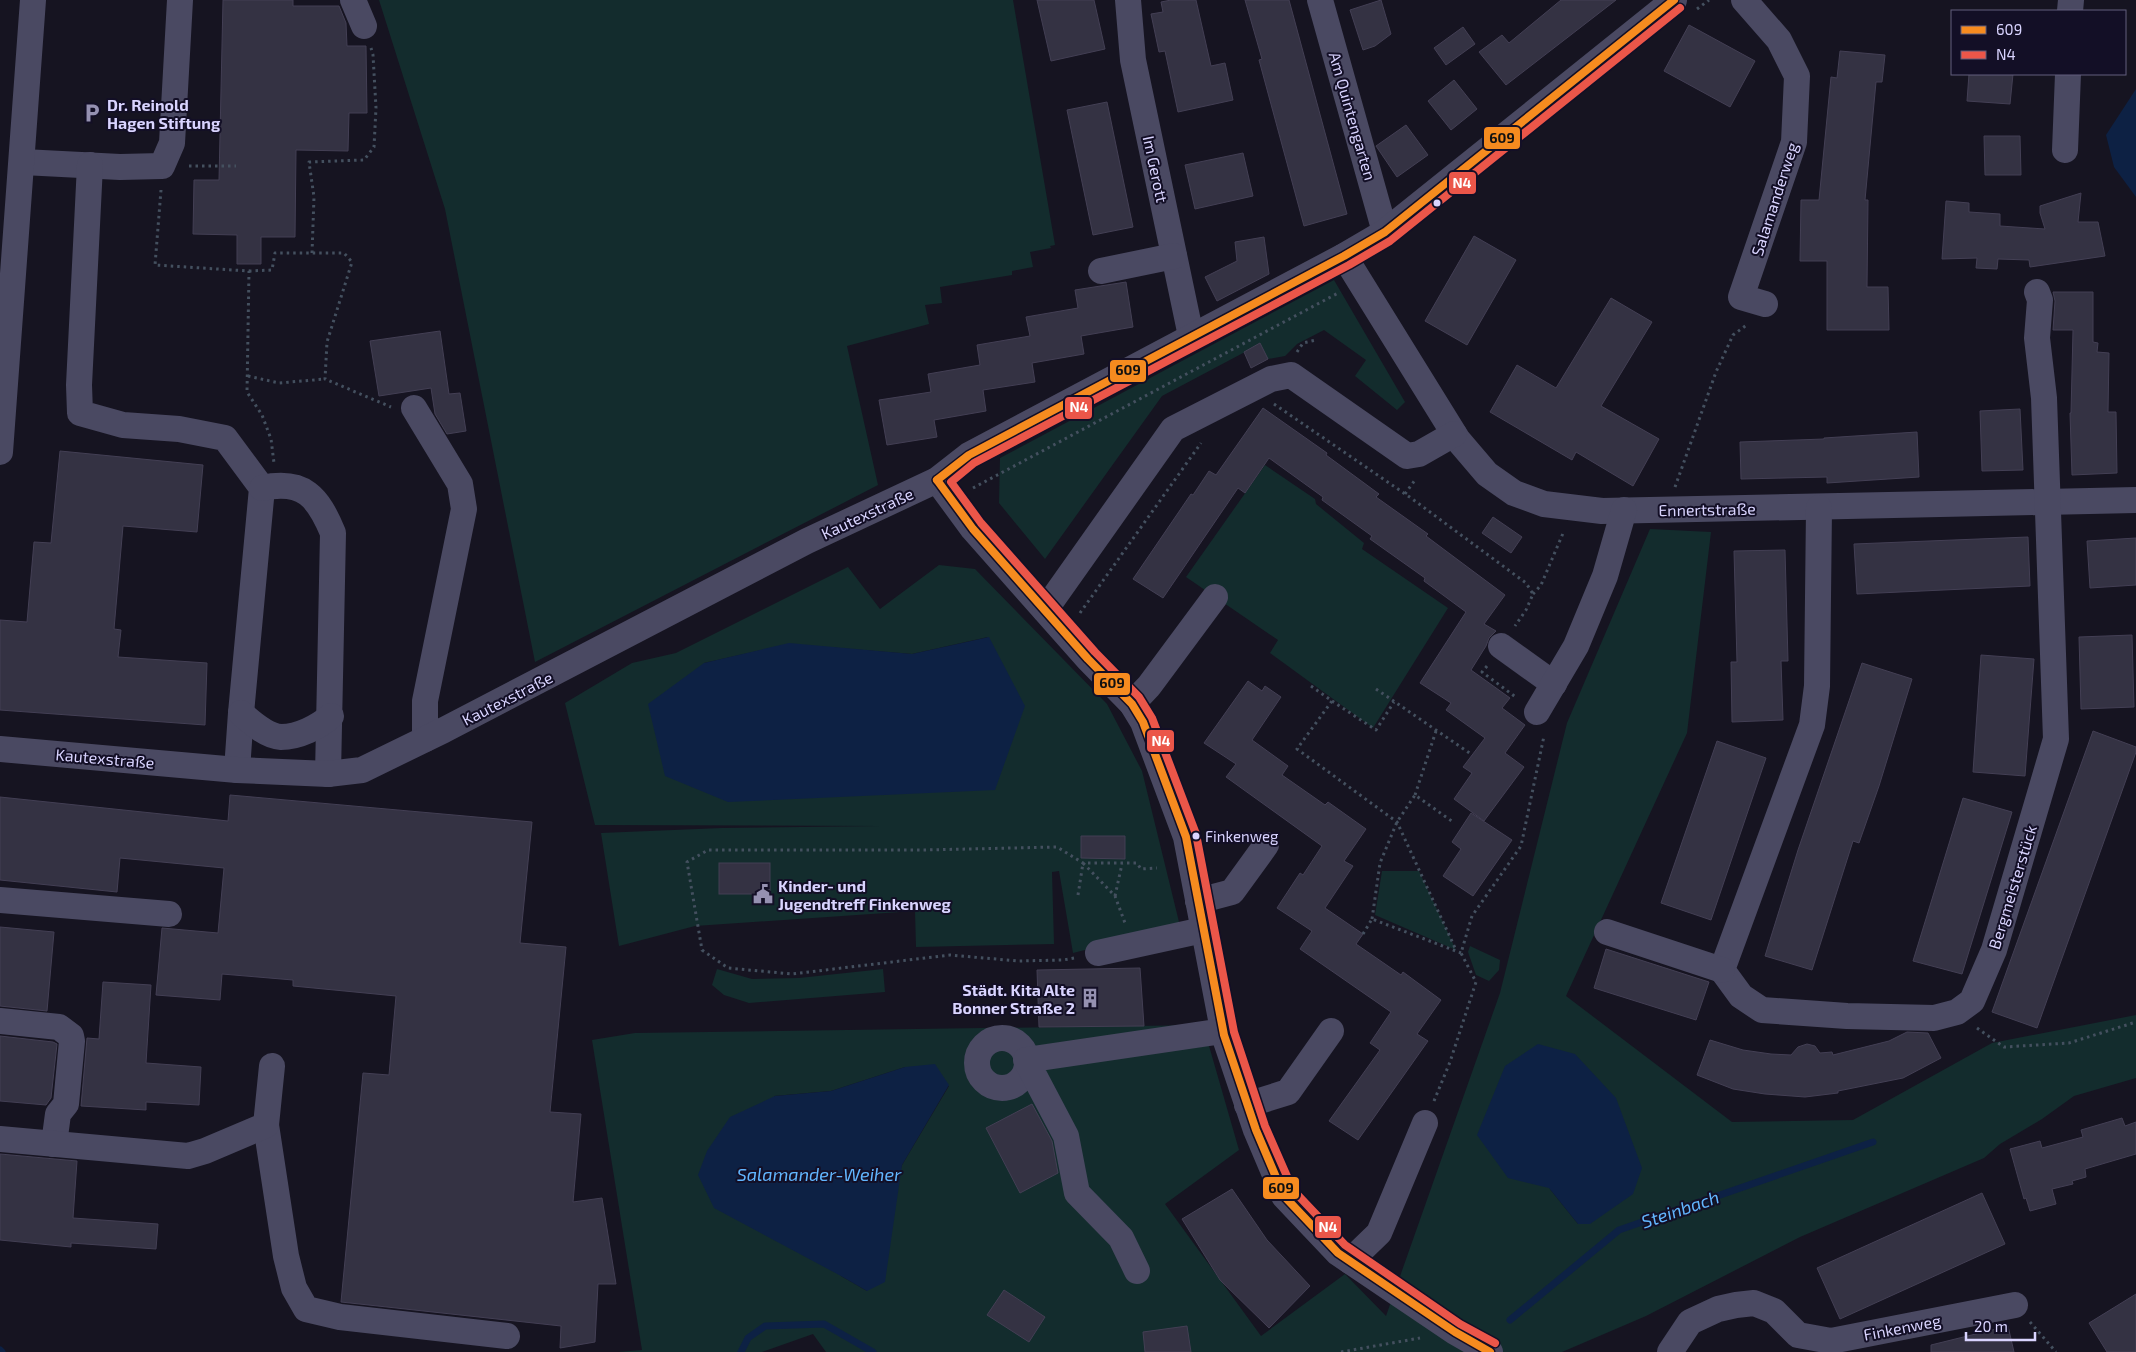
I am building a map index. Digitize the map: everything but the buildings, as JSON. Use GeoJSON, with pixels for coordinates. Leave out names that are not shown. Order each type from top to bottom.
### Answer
{"type":"FeatureCollection","features":[{"type":"Feature","properties":{"kind":"street"},"geometry":{"type":"LineString","coordinates":[[0,452],[9,204],[22,162],[33,0]]}},
{"type":"Feature","properties":{"kind":"street"},"geometry":{"type":"LineString","coordinates":[[22,162],[90,166],[162,166],[172,143],[180,0]]}},
{"type":"Feature","properties":{"kind":"street","name":"Im Gerott"},"geometry":{"type":"LineString","coordinates":[[1128,0],[1134,60],[1191,336]]}},
{"type":"Feature","properties":{"kind":"street","name":"Am Quintengarten"},"geometry":{"type":"LineString","coordinates":[[1320,0],[1385,232]]}},
{"type":"Feature","properties":{"kind":"street","name":"Kautexstraße"},"geometry":{"type":"LineString","coordinates":[[0,749],[237,770],[328,761],[362,770],[426,739],[807,541],[944,490],[969,456],[1344,256],[1385,232],[1674,0]]}},
{"type":"Feature","properties":{"kind":"street","name":"Salamanderweg"},"geometry":{"type":"LineString","coordinates":[[1744,0],[1779,40],[1797,76],[1794,142],[1741,297],[1765,304]]}},
{"type":"Feature","properties":{"kind":"street"},"geometry":{"type":"LineString","coordinates":[[2065,150],[2068,75]]}},
{"type":"Feature","properties":{"kind":"street"},"geometry":{"type":"LineString","coordinates":[[90,166],[78,386],[80,414],[123,425],[179,429],[225,438],[268,487],[241,713],[237,770]]}},
{"type":"Feature","properties":{"kind":"street"},"geometry":{"type":"LineString","coordinates":[[1101,271],[1174,256]]}},
{"type":"Feature","properties":{"kind":"street","name":"Ennertstraße"},"geometry":{"type":"LineString","coordinates":[[1344,256],[1454,434],[1487,474],[1514,493],[1544,504],[1602,511],[1668,508],[1819,508],[2136,500]]}},
{"type":"Feature","properties":{"kind":"street"},"geometry":{"type":"LineString","coordinates":[[2038,292],[2040,300],[2037,338],[2044,398],[2048,502]]}},
{"type":"Feature","properties":{"kind":"street"},"geometry":{"type":"LineString","coordinates":[[1045,610],[1173,429],[1271,379],[1291,375],[1407,456],[1419,454],[1454,434]]}},
{"type":"Feature","properties":{"kind":"street"},"geometry":{"type":"LineString","coordinates":[[414,408],[460,484],[464,509],[425,701],[426,739]]}},
{"type":"Feature","properties":{"kind":"street"},"geometry":{"type":"LineString","coordinates":[[268,487],[290,486],[306,491],[323,509],[334,533],[328,761]]}},
{"type":"Feature","properties":{"kind":"street"},"geometry":{"type":"LineString","coordinates":[[944,490],[973,529],[1066,634],[1132,704],[1144,722],[1186,838],[1223,1031],[1247,1105],[1284,1196],[1338,1253],[1455,1332],[1490,1352]]}},
{"type":"Feature","properties":{"kind":"street","name":"Bergmeisterstück"},"geometry":{"type":"LineString","coordinates":[[1722,970],[1741,996],[1762,1010],[1847,1016],[1934,1018],[1957,1012],[1972,1001],[1994,950],[2056,739],[2048,502]]}},
{"type":"Feature","properties":{"kind":"street"},"geometry":{"type":"LineString","coordinates":[[1607,932],[1722,970],[1812,726],[1817,686],[1819,508]]}},
{"type":"Feature","properties":{"kind":"street"},"geometry":{"type":"LineString","coordinates":[[1537,712],[1576,646],[1605,576],[1624,510]]}},
{"type":"Feature","properties":{"kind":"street"},"geometry":{"type":"LineString","coordinates":[[1132,704],[1149,686],[1215,596]]}},
{"type":"Feature","properties":{"kind":"street"},"geometry":{"type":"LineString","coordinates":[[1501,646],[1554,684]]}},
{"type":"Feature","properties":{"kind":"street"},"geometry":{"type":"LineString","coordinates":[[241,713],[261,729],[280,737],[319,726],[330,716]]}},
{"type":"Feature","properties":{"kind":"street"},"geometry":{"type":"LineString","coordinates":[[1198,901],[1232,892],[1266,845]]}},
{"type":"Feature","properties":{"kind":"street"},"geometry":{"type":"LineString","coordinates":[[0,900],[169,914]]}},
{"type":"Feature","properties":{"kind":"street"},"geometry":{"type":"LineString","coordinates":[[1098,953],[1203,930]]}},
{"type":"Feature","properties":{"kind":"street"},"geometry":{"type":"LineString","coordinates":[[0,1021],[59,1027],[70,1036],[72,1041],[66,1104],[58,1114],[54,1144]]}},
{"type":"Feature","properties":{"kind":"street"},"geometry":{"type":"LineString","coordinates":[[1137,1271],[1121,1238],[1077,1193],[1066,1136],[1026,1060],[1223,1031]]}},
{"type":"Feature","properties":{"kind":"street"},"geometry":{"type":"LineString","coordinates":[[1247,1105],[1288,1092],[1332,1031]]}},
{"type":"Feature","properties":{"kind":"street"},"geometry":{"type":"LineString","coordinates":[[272,1066],[266,1125],[286,1256],[294,1288],[306,1309],[340,1317],[507,1336]]}},
{"type":"Feature","properties":{"kind":"street"},"geometry":{"type":"LineString","coordinates":[[1350,1262],[1379,1233],[1425,1123]]}},
{"type":"Feature","properties":{"kind":"street"},"geometry":{"type":"LineString","coordinates":[[0,1139],[188,1156],[205,1151],[266,1125]]}},
{"type":"Feature","properties":{"kind":"street","name":"Finkenweg"},"geometry":{"type":"LineString","coordinates":[[1670,1352],[1690,1322],[1718,1309],[1736,1305],[1754,1303],[1774,1311],[1798,1335],[1830,1341],[2015,1305]]}},
{"type":"Feature","properties":{"kind":"path"},"geometry":{"type":"LineString","coordinates":[[312,253],[314,197],[310,162],[364,160],[374,147],[376,108],[373,55],[360,16]]}},
{"type":"Feature","properties":{"kind":"path"},"geometry":{"type":"LineString","coordinates":[[236,166],[162,166],[156,265],[249,271],[272,270],[275,253],[344,253],[352,262],[327,342],[325,379]]}},
{"type":"Feature","properties":{"kind":"path"},"geometry":{"type":"LineString","coordinates":[[249,271],[247,392],[262,414],[271,439],[274,457],[268,487]]}},
{"type":"Feature","properties":{"kind":"path"},"geometry":{"type":"LineString","coordinates":[[944,490],[1360,281]]}},
{"type":"Feature","properties":{"kind":"path"},"geometry":{"type":"LineString","coordinates":[[1668,508],[1716,372],[1733,336],[1757,317],[1765,304]]}},
{"type":"Feature","properties":{"kind":"path"},"geometry":{"type":"LineString","coordinates":[[248,376],[279,383],[325,379],[381,401],[398,411],[414,408]]}},
{"type":"Feature","properties":{"kind":"path"},"geometry":{"type":"LineString","coordinates":[[1268,400],[1411,498],[1526,583],[1533,594]]}},
{"type":"Feature","properties":{"kind":"path"},"geometry":{"type":"LineString","coordinates":[[1066,634],[1204,439]]}},
{"type":"Feature","properties":{"kind":"path"},"geometry":{"type":"LineString","coordinates":[[1461,952],[1472,916],[1521,846],[1547,720],[1482,672],[1526,610],[1533,594],[1541,586],[1574,508]]}},
{"type":"Feature","properties":{"kind":"path"},"geometry":{"type":"LineString","coordinates":[[1311,686],[1376,730],[1394,702]]}},
{"type":"Feature","properties":{"kind":"path"},"geometry":{"type":"LineString","coordinates":[[1376,689],[1471,754]]}},
{"type":"Feature","properties":{"kind":"path"},"geometry":{"type":"LineString","coordinates":[[1332,701],[1298,749],[1397,822],[1456,950]]}},
{"type":"Feature","properties":{"kind":"path"},"geometry":{"type":"LineString","coordinates":[[1363,934],[1372,919],[1380,863],[1397,822],[1415,795],[1436,731]]}},
{"type":"Feature","properties":{"kind":"path"},"geometry":{"type":"LineString","coordinates":[[1415,795],[1453,822]]}},
{"type":"Feature","properties":{"kind":"path"},"geometry":{"type":"LineString","coordinates":[[1098,953],[1063,960],[1018,962],[950,955],[792,974],[728,968],[702,950],[687,862],[708,850],[924,850],[1056,847],[1083,863],[1115,896],[1134,946]]}},
{"type":"Feature","properties":{"kind":"path"},"geometry":{"type":"LineString","coordinates":[[1083,863],[1136,863],[1141,869],[1157,868]]}},
{"type":"Feature","properties":{"kind":"path"},"geometry":{"type":"LineString","coordinates":[[1078,894],[1083,863]]}},
{"type":"Feature","properties":{"kind":"path"},"geometry":{"type":"LineString","coordinates":[[1115,896],[1122,864]]}},
{"type":"Feature","properties":{"kind":"path"},"geometry":{"type":"LineString","coordinates":[[1372,919],[1461,952],[1476,982],[1450,1062],[1425,1123]]}},
{"type":"Feature","properties":{"kind":"path"},"geometry":{"type":"LineString","coordinates":[[1957,1012],[2004,1047],[2069,1043],[2136,1022]]}},
{"type":"Feature","properties":{"kind":"path"},"geometry":{"type":"LineString","coordinates":[[2015,1305],[2056,1352]]}},
{"type":"Feature","properties":{"kind":"path"},"geometry":{"type":"LineString","coordinates":[[1342,1352],[1455,1332]]}},
{"type":"Feature","properties":{"kind":"green space"},"geometry":{"type":"Polygon","coordinates":[[[379,0],[1013,0],[1055,245],[1050,246],[1051,248],[1030,252],[1033,267],[1012,271],[1012,275],[940,287],[942,303],[925,305],[929,324],[847,346],[878,485],[535,662],[445,209],[379,0]]]}},
{"type":"Feature","properties":{"kind":"green space"},"geometry":{"type":"Polygon","coordinates":[[[1334,280],[1405,402],[1397,410],[1355,376],[1366,360],[1324,330],[1297,344],[1285,356],[1268,359],[1260,344],[1162,396],[1045,559],[999,503],[1000,458],[1334,280]]]}},
{"type":"Feature","properties":{"kind":"green space"},"geometry":{"type":"Polygon","coordinates":[[[1265,465],[1315,499],[1316,504],[1364,543],[1362,549],[1448,608],[1373,728],[1270,653],[1278,640],[1186,577],[1265,465]]]}},
{"type":"Feature","properties":{"kind":"green space"},"geometry":{"type":"Polygon","coordinates":[[[1650,529],[1711,532],[1687,733],[1566,996],[1732,1122],[1853,1120],[1992,1043],[2136,1015],[2136,1078],[2074,1096],[2042,1119],[2000,1144],[1984,1158],[1800,1237],[1646,1316],[1562,1352],[826,1352],[813,1334],[762,1352],[618,1352],[642,1350],[592,1040],[635,1033],[1203,1025],[1239,1150],[1165,1204],[1261,1336],[1345,1274],[1386,1316],[1500,993],[1567,723],[1650,529]],[[905,1067],[831,1091],[774,1096],[841,1276],[867,1291],[902,1165],[949,1086],[905,1067]],[[1549,1188],[1578,1224],[1590,1224],[1549,1188]]]}},
{"type":"Feature","properties":{"kind":"green space"},"geometry":{"type":"Polygon","coordinates":[[[939,565],[975,569],[1107,704],[1142,771],[1180,926],[1073,953],[1059,871],[1052,872],[1054,944],[916,947],[915,911],[695,926],[619,946],[601,833],[722,828],[881,826],[595,825],[565,703],[632,663],[676,653],[848,567],[880,609],[939,565]],[[988,637],[912,654],[789,644],[704,663],[728,802],[988,637]]]}},
{"type":"Feature","properties":{"kind":"green space"},"geometry":{"type":"Polygon","coordinates":[[[1382,871],[1419,871],[1456,950],[1375,915],[1382,871]]]}},
{"type":"Feature","properties":{"kind":"green space"},"geometry":{"type":"Polygon","coordinates":[[[1470,946],[1500,960],[1499,970],[1489,981],[1476,975],[1468,952],[1470,946]]]}},
{"type":"Feature","properties":{"kind":"green space"},"geometry":{"type":"Polygon","coordinates":[[[717,969],[752,979],[799,978],[883,969],[885,992],[749,1003],[724,995],[712,985],[717,969]]]}},
{"type":"Feature","properties":{"kind":"water"},"geometry":{"type":"Polygon","coordinates":[[[2136,89],[2136,197],[2114,167],[2106,135],[2136,89]]]}},
{"type":"Feature","properties":{"kind":"water"},"geometry":{"type":"Polygon","coordinates":[[[989,637],[1025,706],[995,790],[728,802],[665,776],[648,704],[704,663],[789,643],[912,654],[989,637]]]}},
{"type":"Feature","properties":{"kind":"water"},"geometry":{"type":"Polygon","coordinates":[[[1538,1044],[1575,1054],[1616,1098],[1642,1168],[1633,1194],[1590,1224],[1578,1224],[1549,1188],[1508,1178],[1477,1135],[1505,1066],[1538,1044]]]}},
{"type":"Feature","properties":{"kind":"water","name":"Salamander-Weiher"},"geometry":{"type":"Polygon","coordinates":[[[935,1064],[949,1085],[902,1165],[885,1282],[867,1291],[714,1208],[698,1175],[707,1151],[730,1117],[775,1096],[831,1091],[905,1067],[935,1064]]]}},
{"type":"Feature","properties":{"kind":"waterway","name":"Steinbach"},"geometry":{"type":"LineString","coordinates":[[1510,1320],[1619,1230],[1873,1142]]}},
{"type":"Feature","properties":{"kind":"waterway"},"geometry":{"type":"LineString","coordinates":[[741,1352],[748,1338],[765,1326],[824,1324],[873,1352]]}},
{"type":"Feature","properties":{"kind":"transit line","name":"609"},"geometry":{"type":"LineString","coordinates":[[937,480],[969,455],[1344,256],[1385,232],[1674,0]]}},
{"type":"Feature","properties":{"kind":"transit line","name":"N4"},"geometry":{"type":"LineString","coordinates":[[1495,1343],[1460,1324],[1345,1245],[1293,1190],[1265,1126],[1234,1032],[1196,834],[1152,718],[1139,697],[1095,652],[981,523],[951,482],[974,463],[1349,265],[1390,241],[1680,8]]}},
{"type":"Feature","properties":{"kind":"transit line","name":"609"},"geometry":{"type":"LineString","coordinates":[[937,480],[973,529],[1088,659],[1132,704],[1143,722],[1186,837],[1224,1035],[1256,1130],[1284,1196],[1338,1253],[1455,1332],[1490,1352]]}},
{"type":"Feature","properties":{"kind":"place","name":"Dr. Reinold Hagen Stiftung"},"geometry":{"type":"Point","coordinates":[92,113]}},
{"type":"Feature","properties":{"kind":"place","name":"Finkenweg"},"geometry":{"type":"Point","coordinates":[1196,836]}},
{"type":"Feature","properties":{"kind":"place","name":"Kinder- und Jugendtreff Finkenweg"},"geometry":{"type":"Point","coordinates":[763,894]}},
{"type":"Feature","properties":{"kind":"place","name":"Städt. Kita Alte Bonner Straße 2"},"geometry":{"type":"Point","coordinates":[1090,998]}}]}
